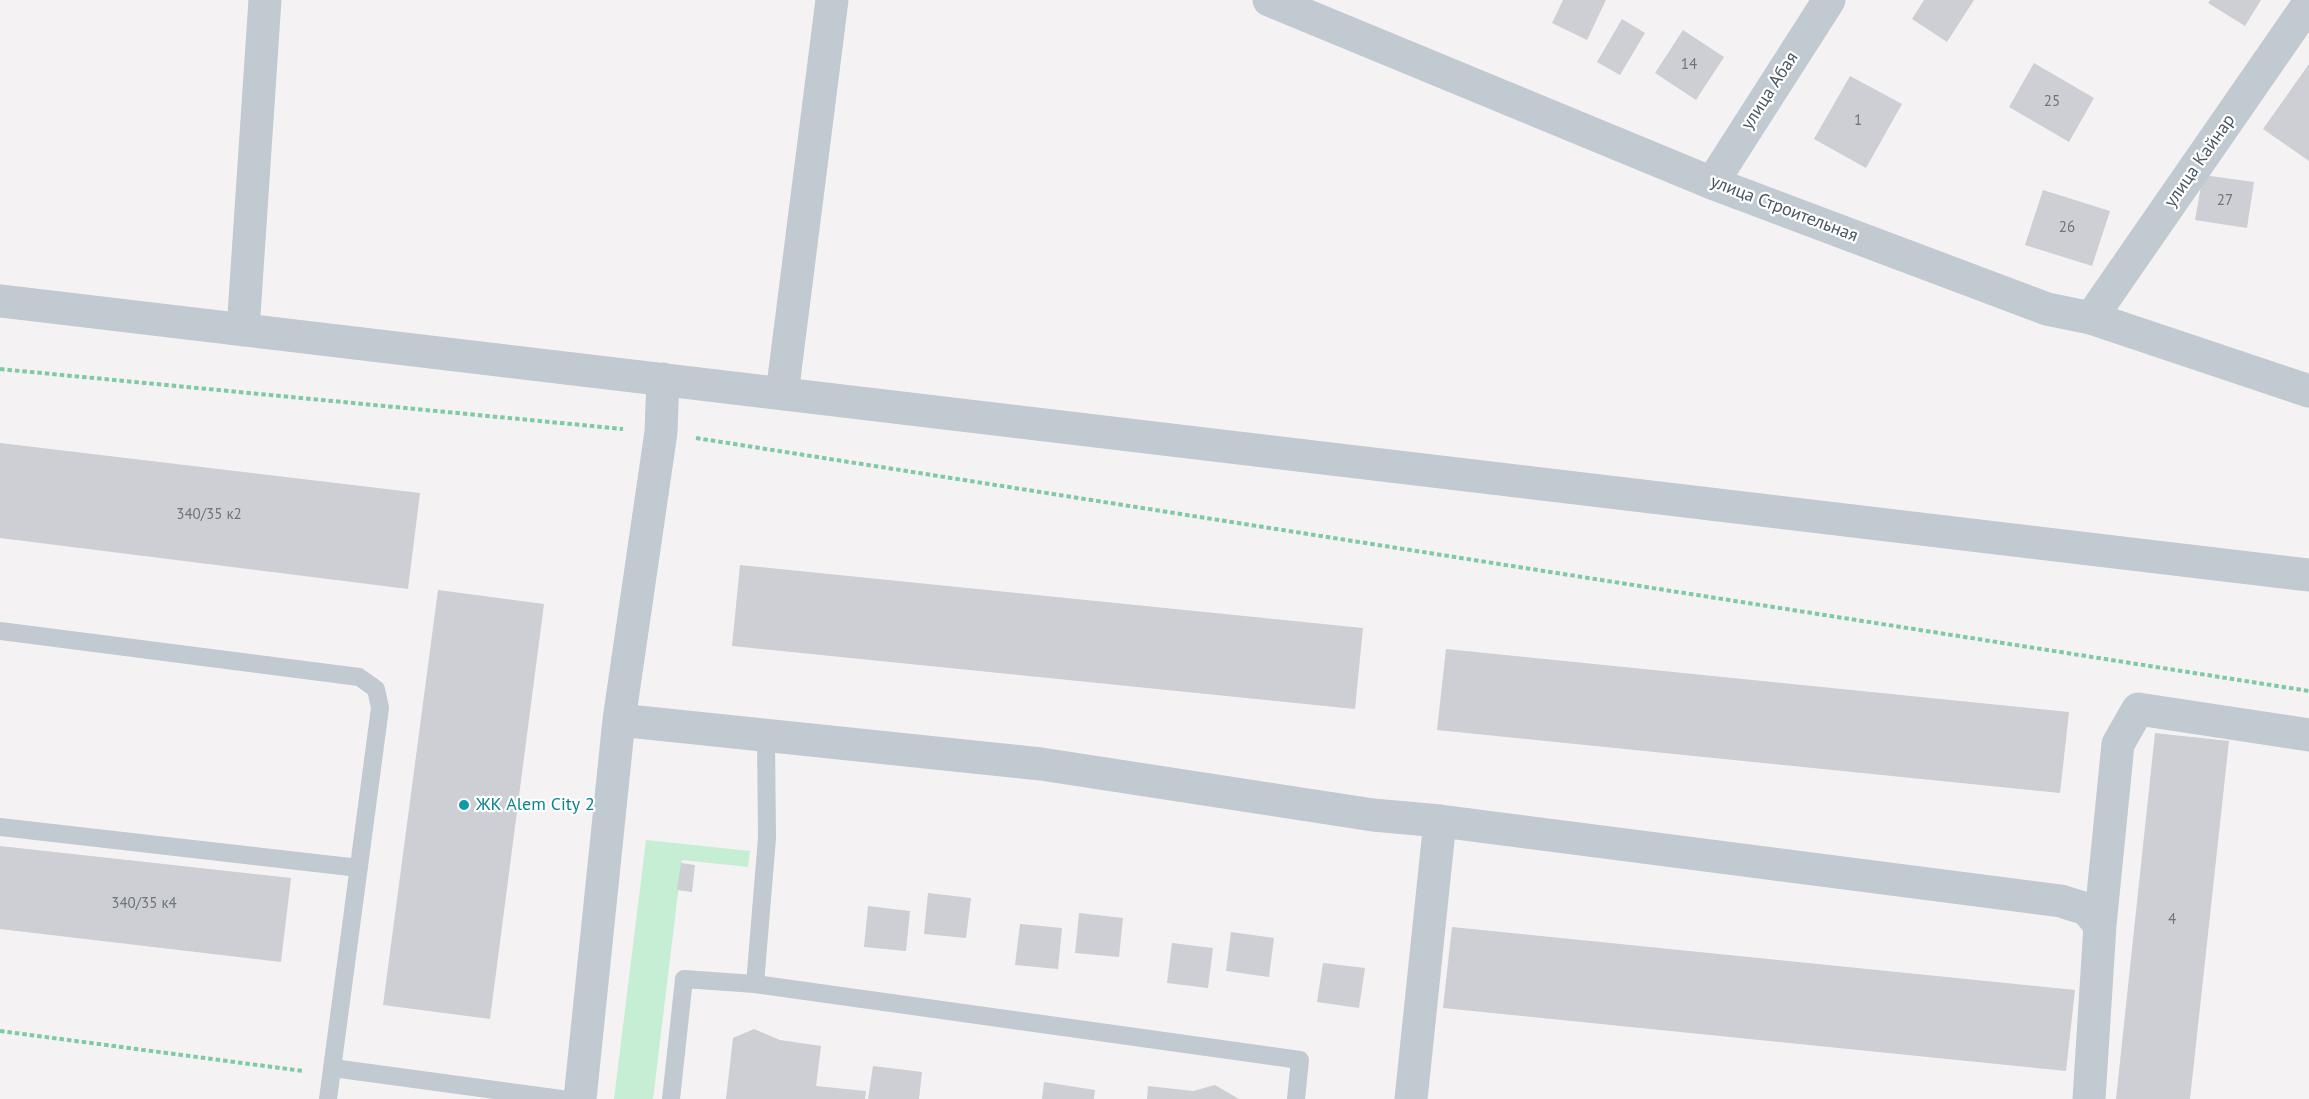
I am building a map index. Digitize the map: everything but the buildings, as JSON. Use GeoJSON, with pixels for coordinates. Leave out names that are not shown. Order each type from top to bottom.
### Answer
{"type":"FeatureCollection","features":[{"type":"Feature","properties":{"kind":"street"},"geometry":{"type":"LineString","coordinates":[[243,330],[265,0]]}},
{"type":"Feature","properties":{"kind":"street"},"geometry":{"type":"LineString","coordinates":[[783,394],[832,0]]}},
{"type":"Feature","properties":{"kind":"street","name":"улица Строительная"},"geometry":{"type":"LineString","coordinates":[[1269,0],[1712,183],[2047,309],[2091,318],[2309,391]]}},
{"type":"Feature","properties":{"kind":"street","name":"улица Абая"},"geometry":{"type":"LineString","coordinates":[[1712,183],[1828,0]]}},
{"type":"Feature","properties":{"kind":"street","name":"улица Кайнар"},"geometry":{"type":"LineString","coordinates":[[2091,318],[2309,3]]}},
{"type":"Feature","properties":{"kind":"street"},"geometry":{"type":"LineString","coordinates":[[0,301],[2309,575]]}},
{"type":"Feature","properties":{"kind":"street"},"geometry":{"type":"LineString","coordinates":[[580,1099],[619,720],[661,432],[663,380]]}},
{"type":"Feature","properties":{"kind":"street"},"geometry":{"type":"LineString","coordinates":[[2089,1099],[2100,925],[2118,744],[2138,709],[2309,735]]}},
{"type":"Feature","properties":{"kind":"street"},"geometry":{"type":"LineString","coordinates":[[619,720],[1041,764],[1373,815],[1440,821],[2061,901],[2086,909],[2100,925]]}},
{"type":"Feature","properties":{"kind":"street"},"geometry":{"type":"LineString","coordinates":[[1411,1099],[1440,821]]}},
{"type":"Feature","properties":{"kind":"lane"},"geometry":{"type":"LineString","coordinates":[[0,631],[359,677],[376,689],[380,708],[328,1099]]}},
{"type":"Feature","properties":{"kind":"lane"},"geometry":{"type":"LineString","coordinates":[[755,984],[767,837],[766,737]]}},
{"type":"Feature","properties":{"kind":"lane"},"geometry":{"type":"LineString","coordinates":[[0,827],[359,868]]}},
{"type":"Feature","properties":{"kind":"lane"},"geometry":{"type":"LineString","coordinates":[[670,1099],[684,979],[755,984],[1300,1060],[1296,1099]]}},
{"type":"Feature","properties":{"kind":"lane"},"geometry":{"type":"LineString","coordinates":[[332,1071],[561,1099]]}},
{"type":"Feature","properties":{"kind":"path"},"geometry":{"type":"LineString","coordinates":[[0,369],[661,432],[2309,691]]}},
{"type":"Feature","properties":{"kind":"path"},"geometry":{"type":"LineString","coordinates":[[0,1031],[332,1071]]}},
{"type":"Feature","properties":{"kind":"green space"},"geometry":{"type":"Polygon","coordinates":[[[646,840],[750,851],[748,867],[682,860],[653,1099],[614,1099],[646,840]]]}},
{"type":"Feature","properties":{"kind":"place","name":"ЖК Alem City 2"},"geometry":{"type":"Point","coordinates":[464,805]}}]}
